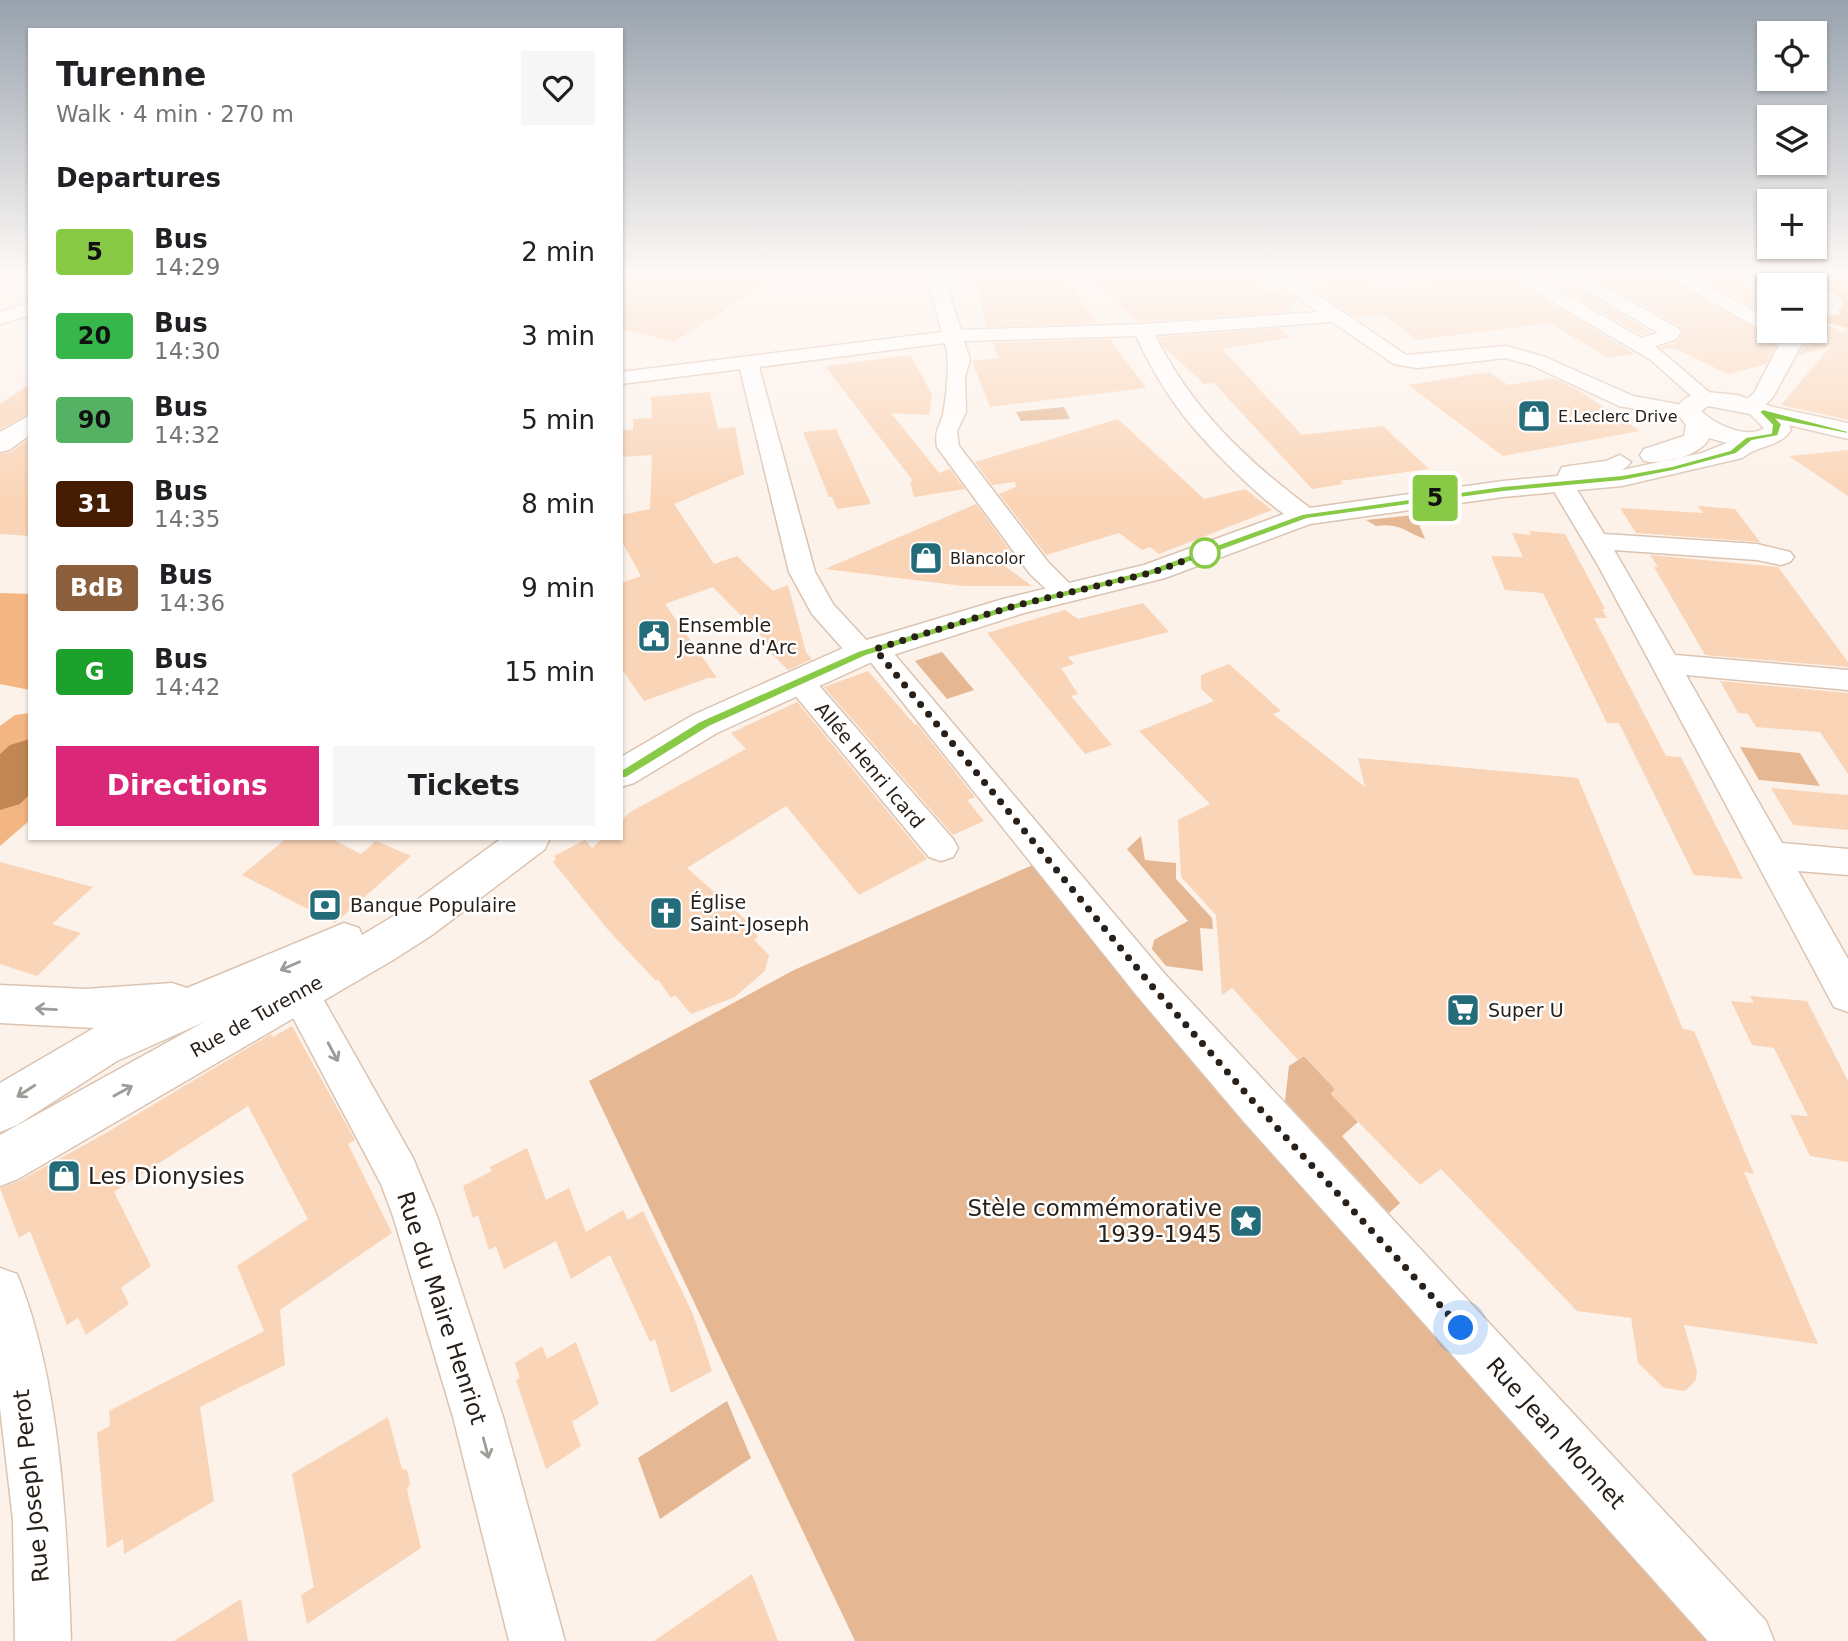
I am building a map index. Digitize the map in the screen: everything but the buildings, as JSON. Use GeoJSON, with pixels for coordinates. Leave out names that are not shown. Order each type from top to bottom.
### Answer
{"type":"FeatureCollection","features":[{"type":"Feature","properties":{"kind":"main road"},"geometry":{"type":"LineString","coordinates":[[624,768],[705,724],[869,651],[1014,606],[1154,572],[1305,516],[1673,468],[1733,452],[1778,430],[1777,424],[1757,409]]}},
{"type":"Feature","properties":{"kind":"main road"},"geometry":{"type":"LineString","coordinates":[[1698,412],[1757,409],[1785,420],[1848,431]]}},
{"type":"Feature","properties":{"kind":"main road"},"geometry":{"type":"LineString","coordinates":[[1698,412],[1722,434],[1758,438],[1848,439]]}},
{"type":"Feature","properties":{"kind":"main road"},"geometry":{"type":"LineString","coordinates":[[1305,516],[1320,506],[1340,499],[1412,483],[1620,462],[1685,447],[1696,440],[1698,412]]}},
{"type":"Feature","properties":{"kind":"main road"},"geometry":{"type":"LineString","coordinates":[[0,444],[28,424]]}},
{"type":"Feature","properties":{"kind":"main road","name":"Rue de Turenne"},"geometry":{"type":"LineString","coordinates":[[0,1162],[417,923],[517,848]]}},
{"type":"Feature","properties":{"kind":"main road","name":"Rue de Turenne"},"geometry":{"type":"LineString","coordinates":[[0,1108],[94,1029],[215,996],[341,943],[448,878],[517,848]]}},
{"type":"Feature","properties":{"kind":"main road"},"geometry":{"type":"LineString","coordinates":[[0,1004],[48,1010],[94,1029],[83,1082],[72,1095],[37,1123],[0,1145]]}},
{"type":"Feature","properties":{"kind":"street"},"geometry":{"type":"LineString","coordinates":[[623,378],[838,351]]}},
{"type":"Feature","properties":{"kind":"street"},"geometry":{"type":"LineString","coordinates":[[957,351],[960,360],[955,377],[955,412],[946,431],[948,447],[1039,568],[1067,594]]}},
{"type":"Feature","properties":{"kind":"street"},"geometry":{"type":"LineString","coordinates":[[1151,351],[1167,381],[1197,420],[1250,470],[1305,516]]}},
{"type":"Feature","properties":{"kind":"street"},"geometry":{"type":"LineString","coordinates":[[1387,351],[1401,360],[1417,362],[1506,352],[1538,360],[1627,401],[1698,412]]}},
{"type":"Feature","properties":{"kind":"street"},"geometry":{"type":"LineString","coordinates":[[1647,351],[1673,367],[1698,412]]}},
{"type":"Feature","properties":{"kind":"street"},"geometry":{"type":"LineString","coordinates":[[1757,409],[1788,351]]}},
{"type":"Feature","properties":{"kind":"street","name":"Rue Jean Monnet"},"geometry":{"type":"LineString","coordinates":[[748,362],[802,572],[822,608],[869,651],[1060,872],[1151,985],[1259,1108],[1746,1641]]}},
{"type":"Feature","properties":{"kind":"street"},"geometry":{"type":"LineString","coordinates":[[1620,462],[1612,467],[1570,472],[1564,488],[1666,664],[1848,995]]}},
{"type":"Feature","properties":{"kind":"street"},"geometry":{"type":"LineString","coordinates":[[1597,541],[1757,552],[1781,557]]}},
{"type":"Feature","properties":{"kind":"street"},"geometry":{"type":"LineString","coordinates":[[1666,664],[1848,680]]}},
{"type":"Feature","properties":{"kind":"street","name":"Allée Henri Icard"},"geometry":{"type":"LineString","coordinates":[[799,681],[941,848]]}},
{"type":"Feature","properties":{"kind":"street"},"geometry":{"type":"LineString","coordinates":[[1769,855],[1848,862]]}},
{"type":"Feature","properties":{"kind":"street","name":"Rue du Maire Henriot"},"geometry":{"type":"LineString","coordinates":[[299,993],[398,1173],[415,1216],[478,1416],[537,1641]]}},
{"type":"Feature","properties":{"kind":"street","name":"Rue Joseph Perot"},"geometry":{"type":"LineString","coordinates":[[0,1291],[21,1378],[40,1520],[43,1641]]}},
{"type":"Feature","properties":{"kind":"shaded area"},"geometry":{"type":"Polygon","coordinates":[[[1064,407],[1070,419],[1021,421],[1016,412],[1064,407]]]}},
{"type":"Feature","properties":{"kind":"shaded area"},"geometry":{"type":"Polygon","coordinates":[[[1415,515],[1425,539],[1397,527],[1376,526],[1366,520],[1415,515]]]}},
{"type":"Feature","properties":{"kind":"shaded area"},"geometry":{"type":"Polygon","coordinates":[[[0,593],[28,594],[28,690],[0,684],[0,593]]]}},
{"type":"Feature","properties":{"kind":"shaded area"},"geometry":{"type":"Polygon","coordinates":[[[942,652],[974,690],[947,699],[915,661],[942,652]]]}},
{"type":"Feature","properties":{"kind":"shaded area"},"geometry":{"type":"Polygon","coordinates":[[[28,713],[28,745],[0,775],[0,726],[15,715],[28,713]]]}},
{"type":"Feature","properties":{"kind":"shaded area"},"geometry":{"type":"Polygon","coordinates":[[[1740,747],[1800,753],[1820,786],[1759,780],[1740,747]]]}},
{"type":"Feature","properties":{"kind":"shaded area"},"geometry":{"type":"Polygon","coordinates":[[[28,783],[28,822],[0,846],[0,808],[28,783]]]}},
{"type":"Feature","properties":{"kind":"shaded area"},"geometry":{"type":"Polygon","coordinates":[[[1141,836],[1145,860],[1176,863],[1176,879],[1212,918],[1213,929],[1200,928],[1203,971],[1166,966],[1152,949],[1154,940],[1188,921],[1127,849],[1141,836]]]}},
{"type":"Feature","properties":{"kind":"shaded area"},"geometry":{"type":"Polygon","coordinates":[[[1035,864],[1721,1641],[855,1641],[589,1081],[794,970],[1035,864]]]}},
{"type":"Feature","properties":{"kind":"shaded area"},"geometry":{"type":"Polygon","coordinates":[[[1304,1056],[1335,1089],[1331,1094],[1358,1122],[1342,1136],[1400,1203],[1389,1213],[1285,1101],[1289,1066],[1304,1056]]]}},
{"type":"Feature","properties":{"kind":"shaded area"},"geometry":{"type":"Polygon","coordinates":[[[727,1401],[751,1458],[660,1519],[638,1458],[727,1401]]]}},
{"type":"Feature","properties":{"kind":"waterway"},"geometry":{"type":"LineString","coordinates":[[0,789],[28,761]]}},
{"type":"Feature","properties":{"kind":"bus line","name":"5"},"geometry":{"type":"LineString","coordinates":[[623,773],[705,724],[862,653],[1014,606],[1154,572],[1305,516],[1503,489],[1622,478],[1673,468],[1733,452],[1749,439],[1775,435],[1777,424],[1763,412],[1785,420],[1848,431]]}},
{"type":"Feature","properties":{"kind":"place","name":"E.Leclerc Drive"},"geometry":{"type":"Point","coordinates":[1534,416]}},
{"type":"Feature","properties":{"kind":"place","name":"Blancolor"},"geometry":{"type":"Point","coordinates":[926,558]}},
{"type":"Feature","properties":{"kind":"place","name":"Ensemble Jeanne d'Arc"},"geometry":{"type":"Point","coordinates":[654,636]}},
{"type":"Feature","properties":{"kind":"place","name":"Banque Populaire"},"geometry":{"type":"Point","coordinates":[325,905]}},
{"type":"Feature","properties":{"kind":"place","name":"Église Saint-Joseph"},"geometry":{"type":"Point","coordinates":[666,913]}},
{"type":"Feature","properties":{"kind":"place","name":"Super U"},"geometry":{"type":"Point","coordinates":[1463,1010]}},
{"type":"Feature","properties":{"kind":"place","name":"Les Dionysies"},"geometry":{"type":"Point","coordinates":[64,1176]}},
{"type":"Feature","properties":{"kind":"place","name":"Stèle commémorative 1939-1945"},"geometry":{"type":"Point","coordinates":[1246,1221]}},
{"type":"Feature","properties":{"kind":"route"},"geometry":{"type":"LineString","coordinates":[[1205,553],[1154,572],[1014,606],[875,649],[1151,985],[1259,1108],[1461,1328]]}}]}
